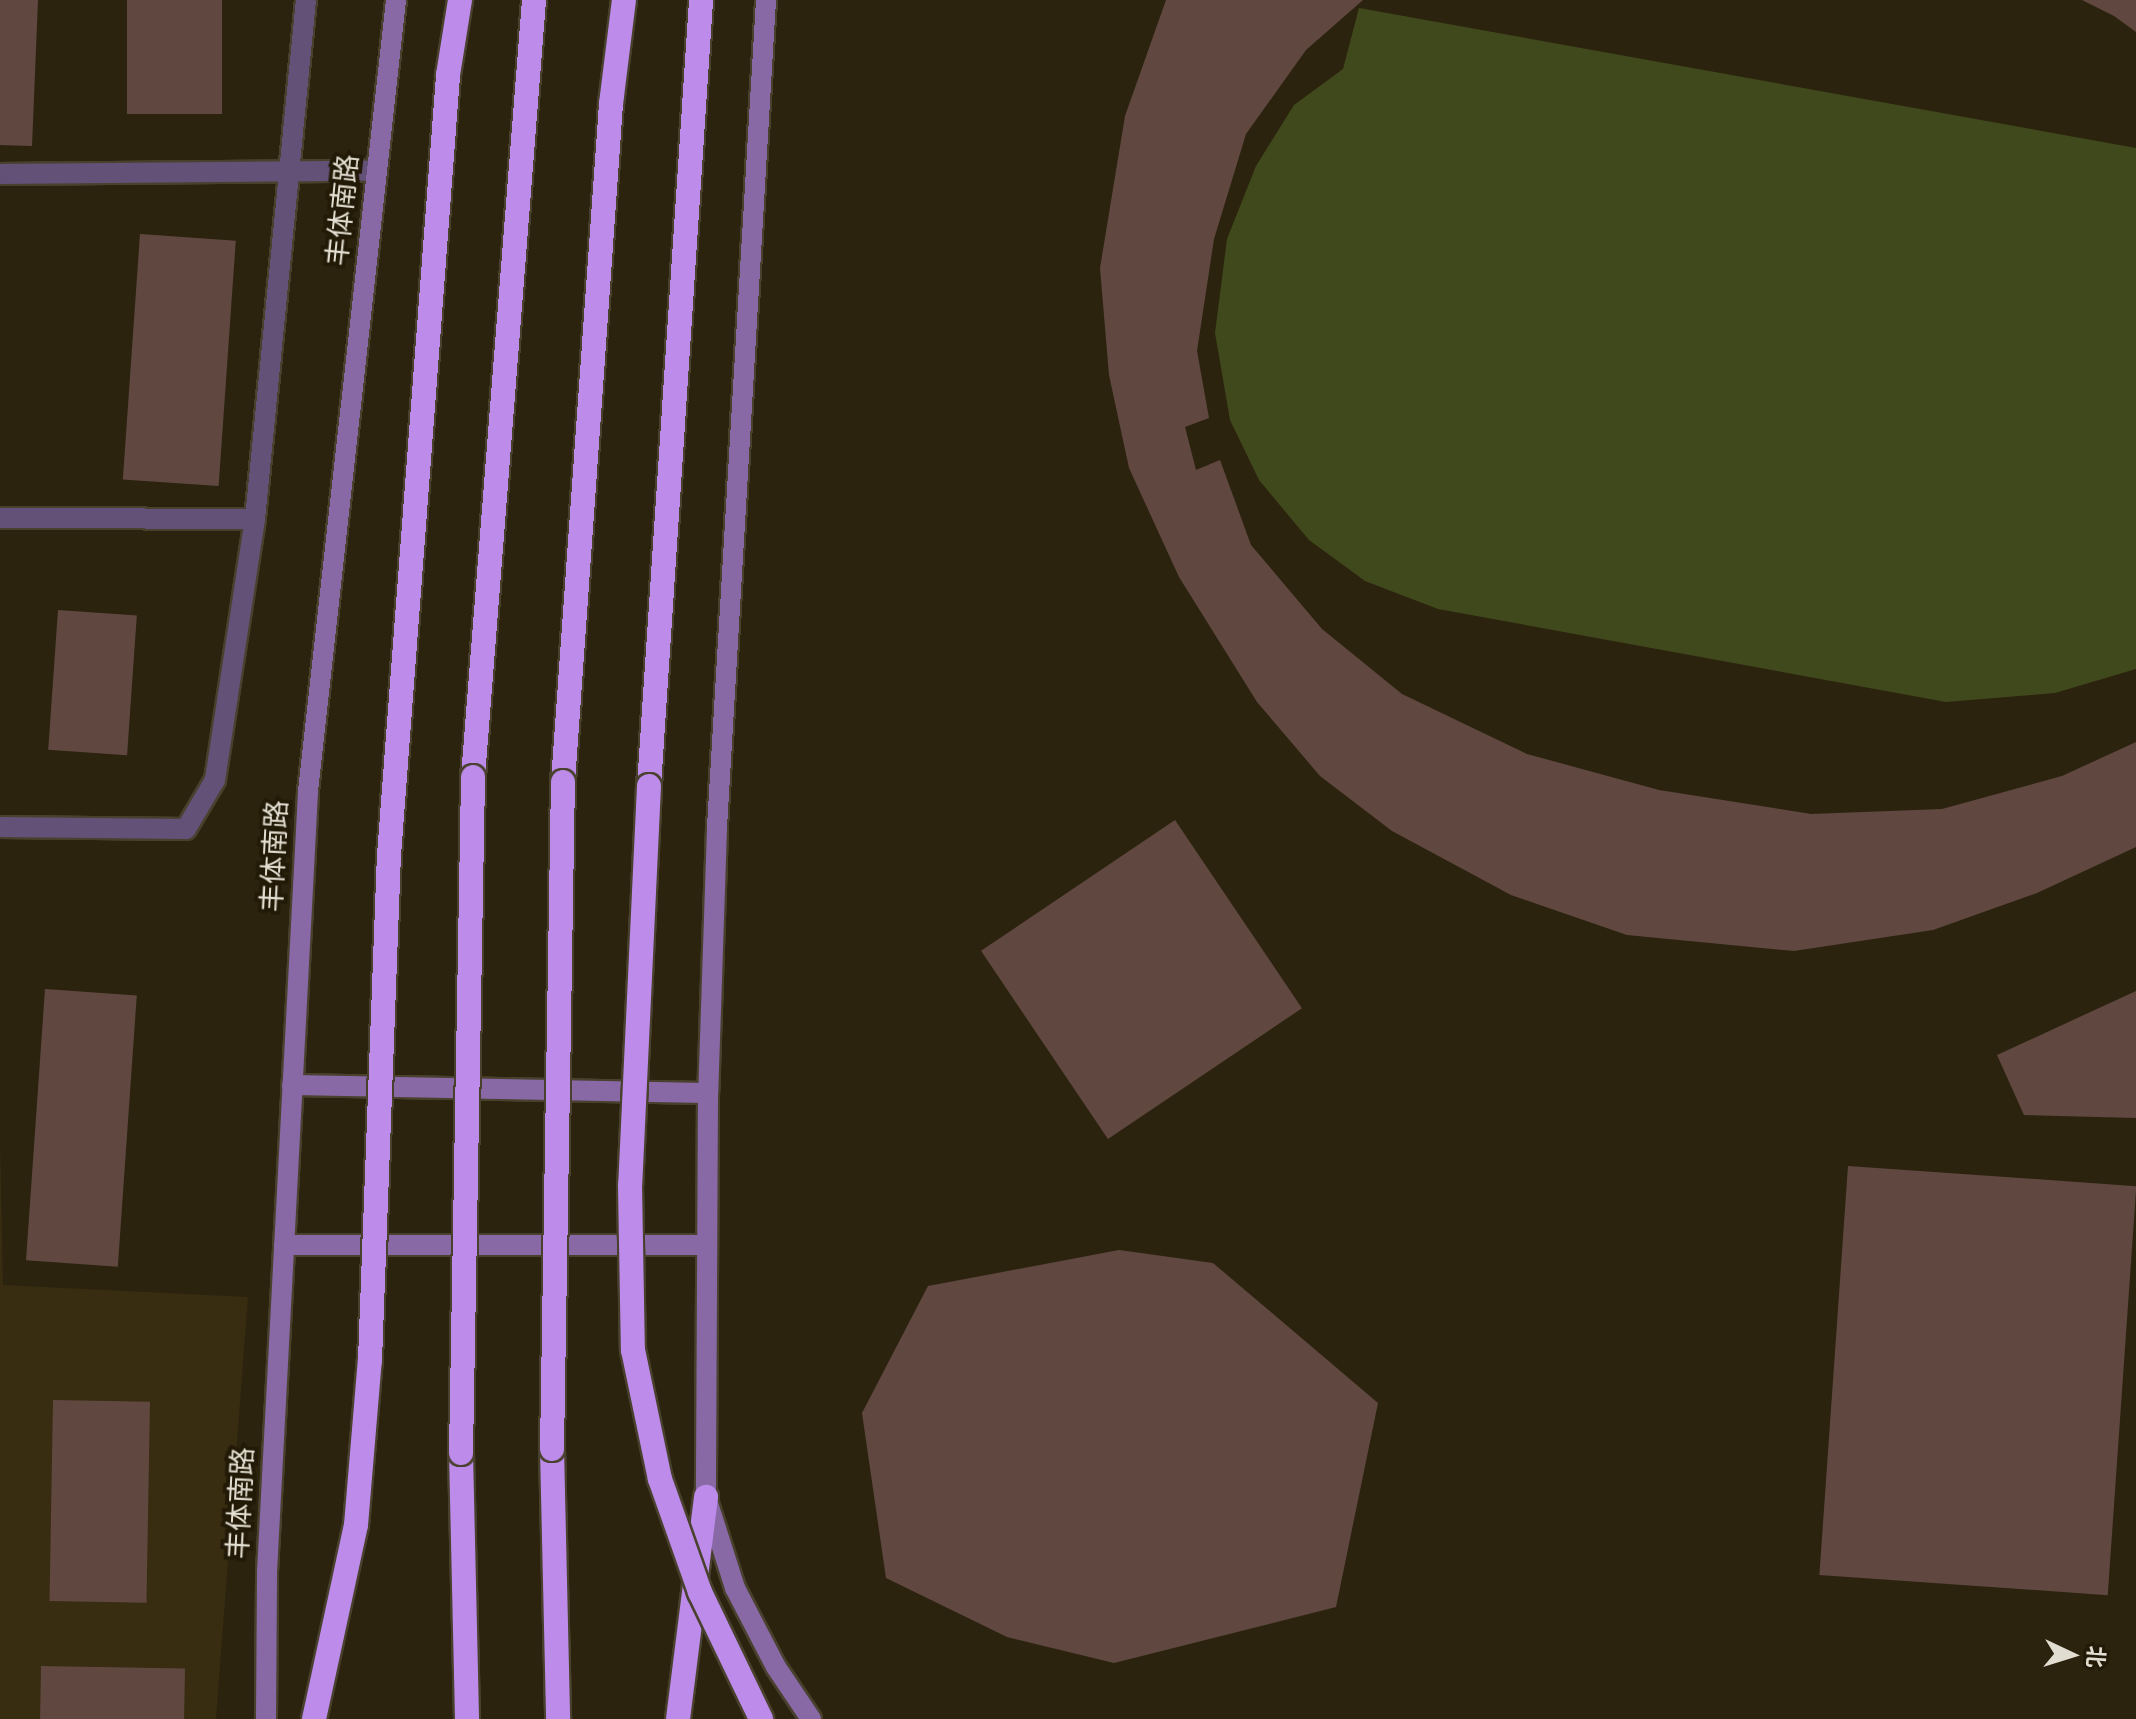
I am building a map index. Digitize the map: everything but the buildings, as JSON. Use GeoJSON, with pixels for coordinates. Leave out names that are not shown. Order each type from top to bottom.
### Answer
{"type":"FeatureCollection","features":[{"type":"Feature","properties":{"kind":"highway"},"geometry":{"type":"LineString","coordinates":[[314,1719],[356,1525],[371,1345],[389,855],[448,75],[460,0]]}},
{"type":"Feature","properties":{"kind":"highway"},"geometry":{"type":"LineString","coordinates":[[467,1719],[461,1453],[473,777],[534,0]]}},
{"type":"Feature","properties":{"kind":"highway"},"geometry":{"type":"LineString","coordinates":[[558,1719],[552,1449],[563,782],[611,104],[624,0]]}},
{"type":"Feature","properties":{"kind":"highway"},"geometry":{"type":"LineString","coordinates":[[701,0],[649,786],[630,1185],[633,1350],[660,1479],[700,1592],[761,1719]]}},
{"type":"Feature","properties":{"kind":"highway"},"geometry":{"type":"LineString","coordinates":[[678,1719],[706,1497]]}},
{"type":"Feature","properties":{"kind":"street"},"geometry":{"type":"LineString","coordinates":[[0,827],[186,829],[215,780],[255,519],[306,0]]}},
{"type":"Feature","properties":{"kind":"street","name":"丰体南路"},"geometry":{"type":"LineString","coordinates":[[266,1719],[267,1572],[308,791],[396,0]]}},
{"type":"Feature","properties":{"kind":"street"},"geometry":{"type":"LineString","coordinates":[[766,0],[717,828],[708,1093],[706,1497],[735,1588],[811,1719]]}},
{"type":"Feature","properties":{"kind":"street"},"geometry":{"type":"LineString","coordinates":[[0,174],[377,171]]}},
{"type":"Feature","properties":{"kind":"street"},"geometry":{"type":"LineString","coordinates":[[0,518],[255,519]]}},
{"type":"Feature","properties":{"kind":"street"},"geometry":{"type":"LineString","coordinates":[[292,1085],[708,1093]]}},
{"type":"Feature","properties":{"kind":"street"},"geometry":{"type":"LineString","coordinates":[[284,1245],[706,1245]]}},
{"type":"Feature","properties":{"kind":"shaded area"},"geometry":{"type":"Polygon","coordinates":[[[0,1140],[3,1285],[248,1297],[216,1719],[0,1719],[0,1140]]]}},
{"type":"Feature","properties":{"kind":"green space"},"geometry":{"type":"Polygon","coordinates":[[[1359,8],[2136,148],[2136,669],[2055,693],[1946,702],[1438,609],[1365,581],[1309,540],[1259,480],[1230,420],[1215,333],[1227,239],[1256,166],[1294,105],[1343,69],[1359,8]]]}}]}
